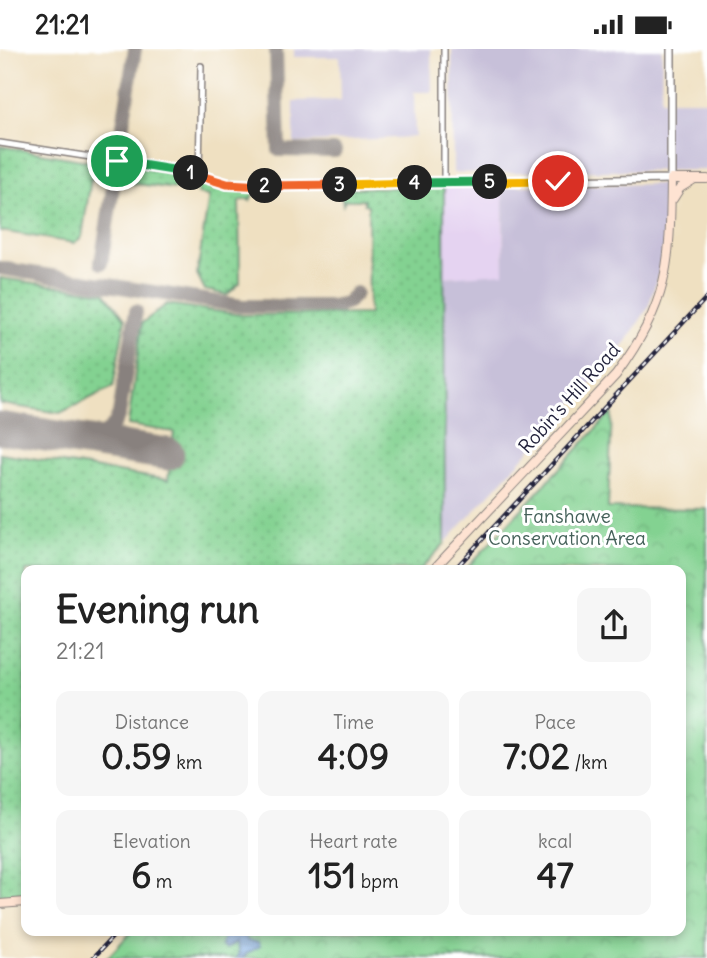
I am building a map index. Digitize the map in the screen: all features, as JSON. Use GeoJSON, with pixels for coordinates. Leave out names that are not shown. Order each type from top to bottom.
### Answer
{"type":"FeatureCollection","features":[{"type":"Feature","properties":{"kind":"main road"},"geometry":{"type":"LineString","coordinates":[[671,179],[703,179]]}},
{"type":"Feature","properties":{"kind":"main road","name":"Robin's Hill Road"},"geometry":{"type":"LineString","coordinates":[[438,565],[615,375],[640,341],[666,279],[671,251],[671,179]]}},
{"type":"Feature","properties":{"kind":"main road"},"geometry":{"type":"LineString","coordinates":[[671,205],[680,188],[703,179]]}},
{"type":"Feature","properties":{"kind":"main road"},"geometry":{"type":"LineString","coordinates":[[0,904],[21,902]]}},
{"type":"Feature","properties":{"kind":"street"},"geometry":{"type":"LineString","coordinates":[[444,49],[444,183]]}},
{"type":"Feature","properties":{"kind":"street","name":"Robin's Hill Road"},"geometry":{"type":"LineString","coordinates":[[671,49],[671,179]]}},
{"type":"Feature","properties":{"kind":"street"},"geometry":{"type":"LineString","coordinates":[[199,175],[201,66]]}},
{"type":"Feature","properties":{"kind":"street"},"geometry":{"type":"LineString","coordinates":[[0,143],[199,175],[227,184],[257,186],[671,179]]}},
{"type":"Feature","properties":{"kind":"shaded area"},"geometry":{"type":"Polygon","coordinates":[[[294,49],[431,49],[432,92],[414,92],[415,137],[294,143],[294,101],[341,100],[340,57],[294,57],[294,49]]]}},
{"type":"Feature","properties":{"kind":"shaded area"},"geometry":{"type":"Polygon","coordinates":[[[452,49],[662,49],[661,100],[707,100],[707,170],[453,173],[452,49]]]}},
{"type":"Feature","properties":{"kind":"shaded area"},"geometry":{"type":"Polygon","coordinates":[[[667,184],[666,250],[648,308],[618,354],[445,543],[445,277],[504,273],[503,186],[667,184]]]}},
{"type":"Feature","properties":{"kind":"shaded area"},"geometry":{"type":"Polygon","coordinates":[[[503,186],[504,274],[445,277],[444,187],[503,186]]]}},
{"type":"Feature","properties":{"kind":"green space"},"geometry":{"type":"Polygon","coordinates":[[[0,146],[111,165],[107,180],[91,178],[82,237],[74,243],[0,231],[0,146]]]}},
{"type":"Feature","properties":{"kind":"green space"},"geometry":{"type":"Polygon","coordinates":[[[122,164],[193,177],[193,191],[121,182],[122,164]]]}},
{"type":"Feature","properties":{"kind":"green space"},"geometry":{"type":"Polygon","coordinates":[[[204,179],[250,189],[253,194],[250,201],[239,201],[240,283],[227,295],[205,290],[197,274],[209,196],[197,194],[199,182],[204,179]]]}},
{"type":"Feature","properties":{"kind":"green space"},"geometry":{"type":"Polygon","coordinates":[[[444,187],[445,543],[425,565],[21,565],[21,895],[0,897],[0,453],[168,480],[174,432],[128,425],[142,323],[167,304],[242,315],[369,314],[368,205],[364,204],[364,200],[345,200],[343,204],[341,192],[347,188],[444,187]]]}},
{"type":"Feature","properties":{"kind":"green space"},"geometry":{"type":"Polygon","coordinates":[[[0,278],[105,293],[125,319],[113,387],[60,413],[0,404],[0,278]]]}},
{"type":"Feature","properties":{"kind":"green space","name":"Fanshawe Conservation Area"},"geometry":{"type":"Polygon","coordinates":[[[612,412],[608,508],[707,509],[707,958],[107,958],[127,936],[686,936],[686,565],[470,565],[612,412]]]}},
{"type":"Feature","properties":{"kind":"water"},"geometry":{"type":"Polygon","coordinates":[[[225,936],[245,936],[248,941],[258,942],[260,946],[244,958],[236,958],[239,953],[236,942],[226,949],[221,946],[225,936]]]}},
{"type":"Feature","properties":{"kind":"taxiway"},"geometry":{"type":"LineString","coordinates":[[101,263],[135,49]]}},
{"type":"Feature","properties":{"kind":"taxiway"},"geometry":{"type":"LineString","coordinates":[[276,49],[279,150],[335,151]]}},
{"type":"Feature","properties":{"kind":"taxiway"},"geometry":{"type":"LineString","coordinates":[[0,268],[242,306],[337,306],[348,302],[356,293]]}},
{"type":"Feature","properties":{"kind":"taxiway"},"geometry":{"type":"LineString","coordinates":[[36,432],[84,439],[105,433],[113,426],[119,414],[136,311]]}},
{"type":"Feature","properties":{"kind":"runway"},"geometry":{"type":"LineString","coordinates":[[0,428],[168,454]]}},
{"type":"Feature","properties":{"kind":"railway"},"geometry":{"type":"LineString","coordinates":[[459,565],[707,297]]}},
{"type":"Feature","properties":{"kind":"railway"},"geometry":{"type":"LineString","coordinates":[[93,958],[113,936]]}},
{"type":"Feature","properties":{"kind":"route"},"geometry":{"type":"LineString","coordinates":[[117,161],[177,170],[227,184],[257,186],[558,181]]}}]}
